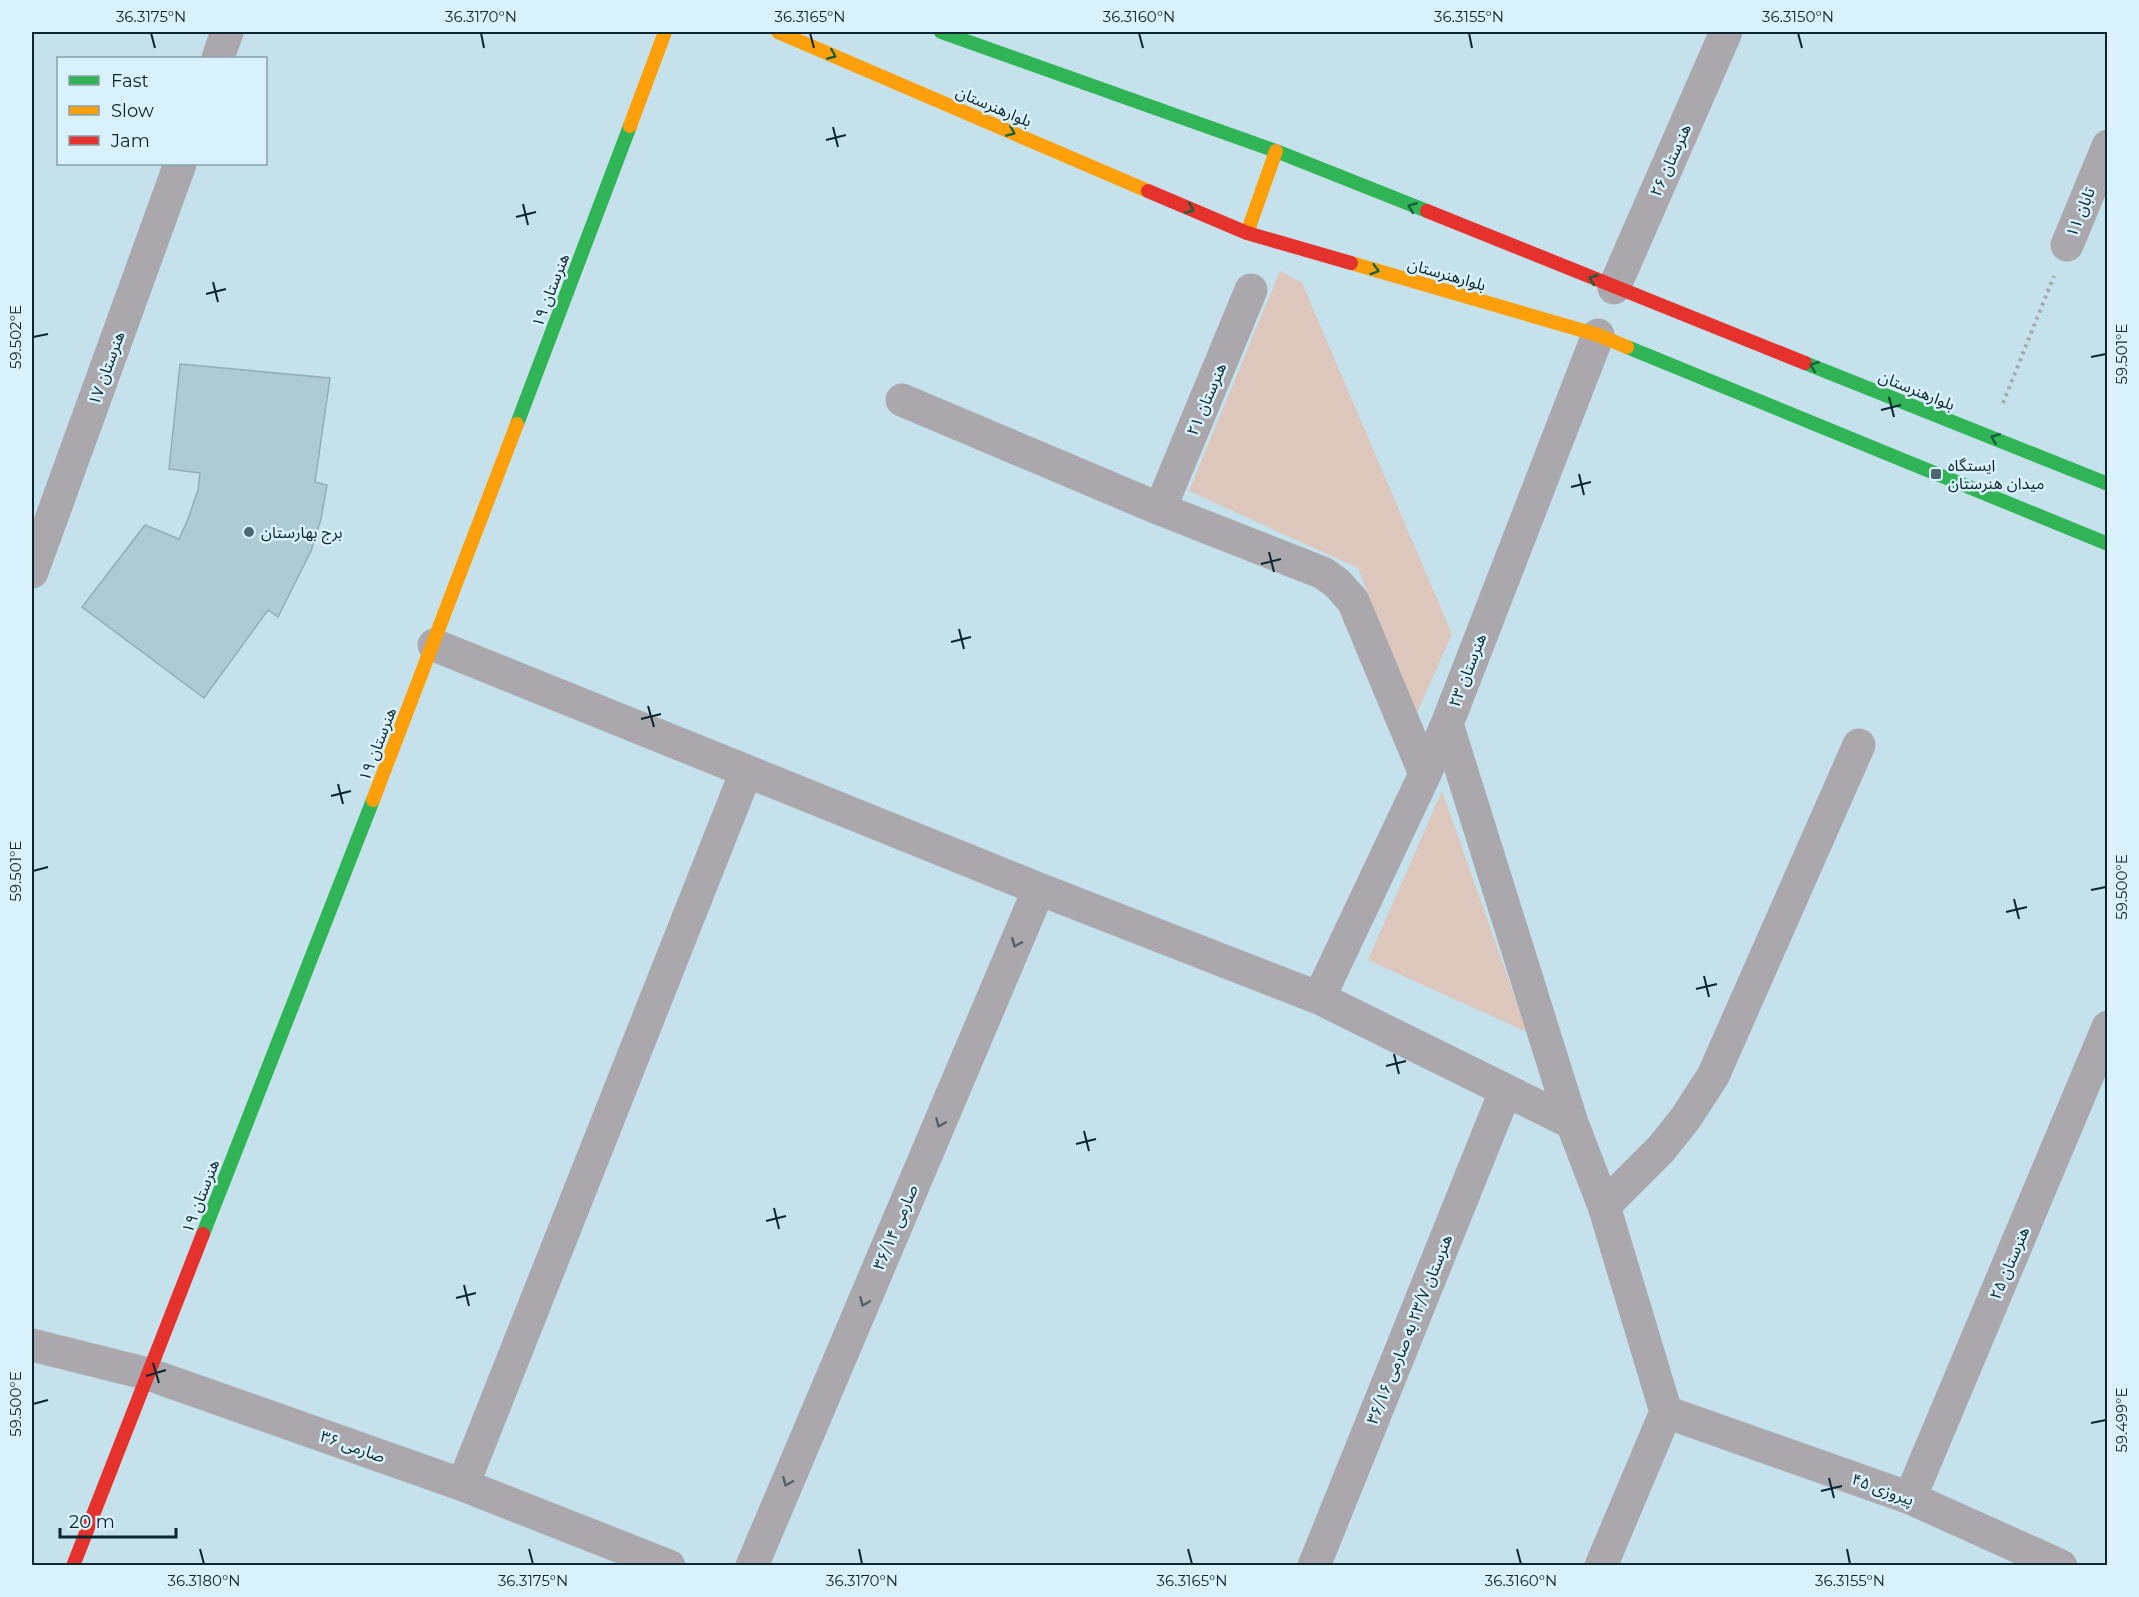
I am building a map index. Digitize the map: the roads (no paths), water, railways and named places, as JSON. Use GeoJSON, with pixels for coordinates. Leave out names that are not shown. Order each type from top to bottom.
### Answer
{"type":"FeatureCollection","features":[{"type":"Feature","properties":{"kind":"main road","name":"هنرستان ۱۹"},"geometry":{"type":"LineString","coordinates":[[73,1566],[434,645],[665,32]]}},
{"type":"Feature","properties":{"kind":"main road","name":"بلوارهنرستان"},"geometry":{"type":"LineString","coordinates":[[778,32],[1247,233],[1598,335],[2108,544]]}},
{"type":"Feature","properties":{"kind":"main road","name":"بلوارهنرستان"},"geometry":{"type":"LineString","coordinates":[[941,32],[1276,151],[2108,484]]}},
{"type":"Feature","properties":{"kind":"main road"},"geometry":{"type":"LineString","coordinates":[[1247,233],[1276,151]]}},
{"type":"Feature","properties":{"kind":"street"},"geometry":{"type":"LineString","coordinates":[[218,57],[227,32]]}},
{"type":"Feature","properties":{"kind":"street","name":"هنرستان ۲۶"},"geometry":{"type":"LineString","coordinates":[[1614,288],[1726,32]]}},
{"type":"Feature","properties":{"kind":"street","name":"تابان ۱۱"},"geometry":{"type":"LineString","coordinates":[[2067,245],[2108,146]]}},
{"type":"Feature","properties":{"kind":"street","name":"هنرستان ۱۷"},"geometry":{"type":"LineString","coordinates":[[32,572],[180,165]]}},
{"type":"Feature","properties":{"kind":"street","name":"هنرستان ۲۱"},"geometry":{"type":"LineString","coordinates":[[1161,509],[1251,290]]}},
{"type":"Feature","properties":{"kind":"street","name":"هنرستان ۲۳"},"geometry":{"type":"LineString","coordinates":[[1319,998],[1447,724],[1598,335]]}},
{"type":"Feature","properties":{"kind":"street"},"geometry":{"type":"LineString","coordinates":[[902,400],[1161,509],[1323,573],[1337,583],[1353,601],[1425,774]]}},
{"type":"Feature","properties":{"kind":"street"},"geometry":{"type":"LineString","coordinates":[[434,645],[1039,889],[1319,998],[1505,1092],[1572,1123]]}},
{"type":"Feature","properties":{"kind":"street"},"geometry":{"type":"LineString","coordinates":[[1447,724],[1572,1123],[1604,1206],[1666,1412],[1601,1566]]}},
{"type":"Feature","properties":{"kind":"street"},"geometry":{"type":"LineString","coordinates":[[1604,1206],[1661,1149],[1685,1119],[1713,1076],[1859,745]]}},
{"type":"Feature","properties":{"kind":"street"},"geometry":{"type":"LineString","coordinates":[[463,1485],[746,772]]}},
{"type":"Feature","properties":{"kind":"street","name":"صارمی ۳۶/۱۴"},"geometry":{"type":"LineString","coordinates":[[752,1566],[1039,889]]}},
{"type":"Feature","properties":{"kind":"street","name":"هنرستان ۲۵"},"geometry":{"type":"LineString","coordinates":[[1910,1498],[2108,1027]]}},
{"type":"Feature","properties":{"kind":"street","name":"هنرستان ۲۳/۷ به صارمی ۳۶/۱۶"},"geometry":{"type":"LineString","coordinates":[[1314,1566],[1505,1092]]}},
{"type":"Feature","properties":{"kind":"street","name":"صارمی ۳۶"},"geometry":{"type":"LineString","coordinates":[[32,1344],[148,1374],[463,1485],[669,1566]]}},
{"type":"Feature","properties":{"kind":"street","name":"پیروزی ۴۵"},"geometry":{"type":"LineString","coordinates":[[1666,1412],[1910,1498],[2061,1566]]}},
{"type":"Feature","properties":{"kind":"place","name":"ایستگاه میدان هنرستان"},"geometry":{"type":"Point","coordinates":[1936,474]}},
{"type":"Feature","properties":{"kind":"place","name":"برج بهارستان"},"geometry":{"type":"Point","coordinates":[249,532]}}]}
